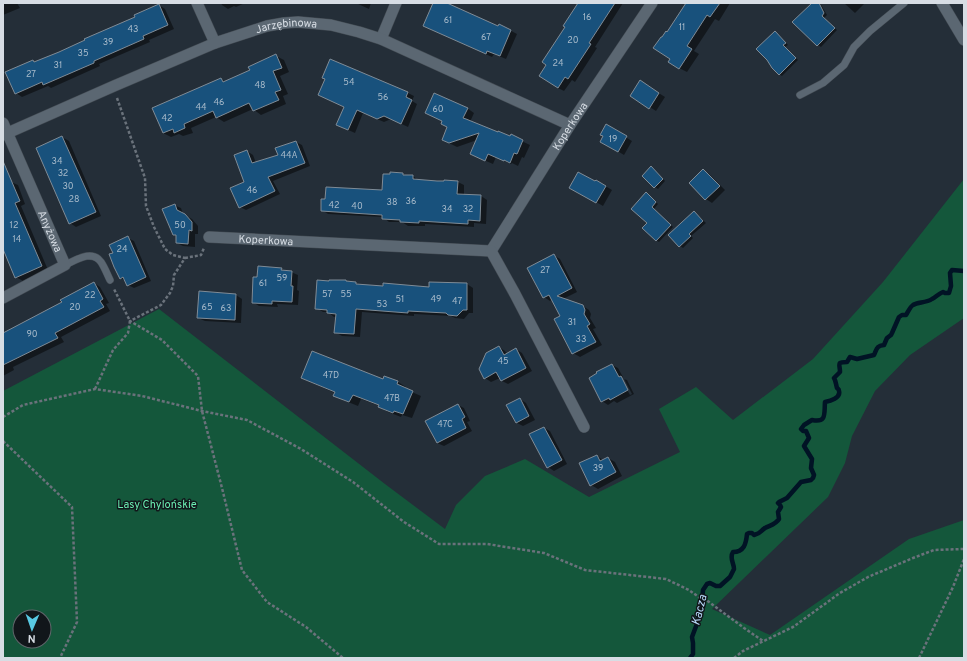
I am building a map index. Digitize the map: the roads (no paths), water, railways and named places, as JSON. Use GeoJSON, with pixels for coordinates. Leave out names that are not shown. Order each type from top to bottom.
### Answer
{"type":"FeatureCollection","features":[{"type":"Feature","properties":{"kind":"street"},"geometry":{"type":"LineString","coordinates":[[197,3],[215,43]]}},
{"type":"Feature","properties":{"kind":"street"},"geometry":{"type":"LineString","coordinates":[[381,39],[396,3]]}},
{"type":"Feature","properties":{"kind":"street","name":"Koperkowa"},"geometry":{"type":"LineString","coordinates":[[209,237],[491,251],[570,125],[652,3]]}},
{"type":"Feature","properties":{"kind":"street"},"geometry":{"type":"LineString","coordinates":[[942,3],[964,40]]}},
{"type":"Feature","properties":{"kind":"street","name":"Jarzębinowa"},"geometry":{"type":"LineString","coordinates":[[4,130],[114,86],[215,43],[268,26],[298,22],[331,25],[381,39],[570,125]]}},
{"type":"Feature","properties":{"kind":"street","name":"Anyżowa"},"geometry":{"type":"LineString","coordinates":[[3,298],[65,265],[4,130]]}},
{"type":"Feature","properties":{"kind":"street"},"geometry":{"type":"LineString","coordinates":[[491,251],[584,427]]}},
{"type":"Feature","properties":{"kind":"lane"},"geometry":{"type":"LineString","coordinates":[[800,95],[823,83],[844,65],[854,47],[870,31],[904,3]]}},
{"type":"Feature","properties":{"kind":"lane"},"geometry":{"type":"LineString","coordinates":[[65,265],[84,256],[93,256],[100,261],[110,280]]}},
{"type":"Feature","properties":{"kind":"waterway","name":"Kacza"},"geometry":{"type":"LineString","coordinates":[[690,658],[693,654],[692,637],[698,621],[703,590],[707,584],[710,583],[720,586],[730,577],[734,569],[732,554],[733,552],[740,551],[744,547],[747,534],[752,533],[754,535],[760,533],[765,528],[776,522],[779,519],[778,512],[781,507],[778,503],[787,498],[801,482],[811,480],[813,478],[814,475],[811,468],[812,459],[804,446],[809,438],[806,431],[801,429],[812,420],[817,421],[822,419],[824,417],[825,402],[835,399],[838,396],[839,390],[834,378],[840,372],[840,363],[847,362],[850,357],[857,359],[874,355],[877,348],[884,345],[887,338],[891,335],[899,317],[906,315],[910,308],[917,303],[930,300],[943,292],[949,293],[951,286],[950,273],[952,270],[964,271]]}},
{"type":"Feature","properties":{"kind":"park label","name":"Lasy Chylońskie"},"geometry":{"type":"Point","coordinates":[157,504]}}]}
